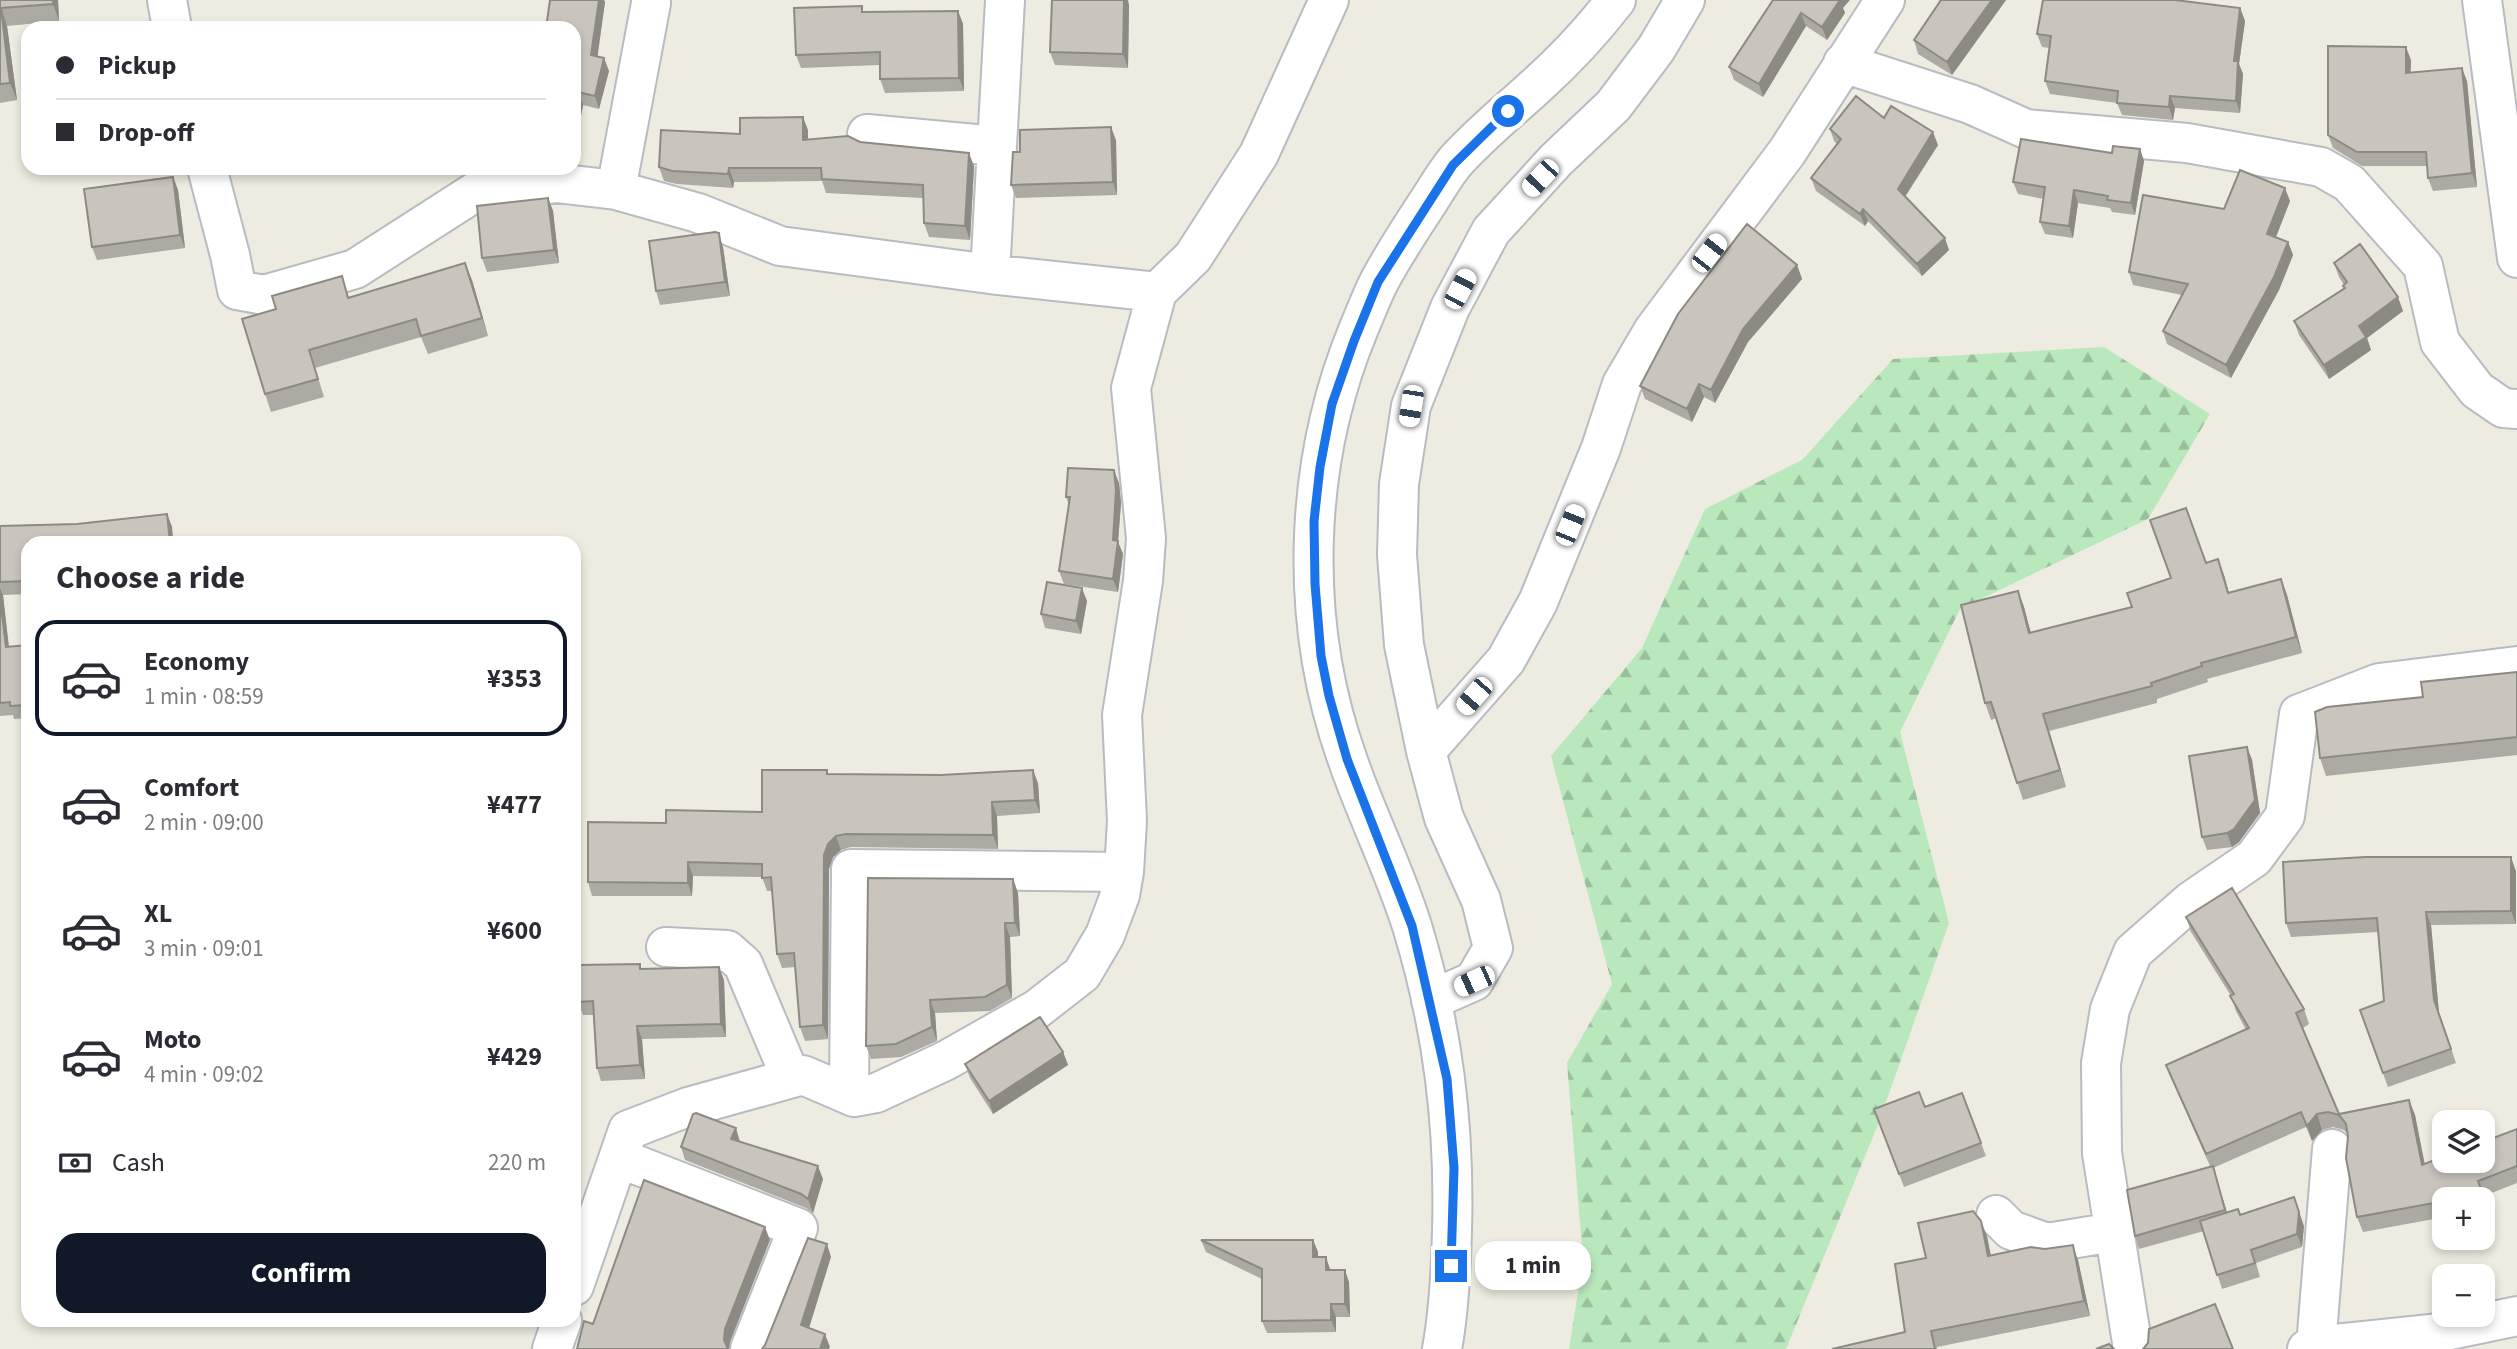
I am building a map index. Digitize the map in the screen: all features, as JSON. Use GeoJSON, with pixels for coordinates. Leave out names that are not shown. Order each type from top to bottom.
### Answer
{"type":"FeatureCollection","features":[{"type":"Feature","properties":{"kind":"street"},"geometry":{"type":"LineString","coordinates":[[167,0],[171,21]]}},
{"type":"Feature","properties":{"kind":"street"},"geometry":{"type":"LineString","coordinates":[[990,274],[1004,0]]}},
{"type":"Feature","properties":{"kind":"street"},"geometry":{"type":"LineString","coordinates":[[581,1266],[628,1130],[688,1107],[803,1075],[854,1097],[876,1093],[946,1061],[1037,1009],[1082,974],[1105,935],[1120,895],[1124,872],[1127,821],[1122,715],[1143,581],[1146,538],[1130,388],[1157,292],[1193,257],[1259,154],[1329,0]]}},
{"type":"Feature","properties":{"kind":"street"},"geometry":{"type":"LineString","coordinates":[[1442,1349],[1451,1266],[1454,1168],[1447,1079],[1412,926],[1347,759],[1321,656],[1315,584],[1314,521],[1320,467],[1332,404],[1354,341],[1378,282],[1413,224],[1453,165],[1493,123],[1589,35],[1616,0]]}},
{"type":"Feature","properties":{"kind":"street"},"geometry":{"type":"LineString","coordinates":[[1431,1000],[1474,981],[1493,948],[1482,900],[1444,818],[1426,751],[1404,645],[1397,555],[1399,484],[1411,406],[1450,308],[1491,231],[1556,160],[1613,106],[1656,49],[1685,0]]}},
{"type":"Feature","properties":{"kind":"street"},"geometry":{"type":"LineString","coordinates":[[1426,751],[1506,660],[1538,602],[1601,448],[1622,384],[1653,331],[1787,152],[1885,0]]}},
{"type":"Feature","properties":{"kind":"street"},"geometry":{"type":"LineString","coordinates":[[2482,0],[2517,258]]}},
{"type":"Feature","properties":{"kind":"street"},"geometry":{"type":"LineString","coordinates":[[616,190],[651,3]]}},
{"type":"Feature","properties":{"kind":"street"},"geometry":{"type":"LineString","coordinates":[[1843,62],[1970,104],[2026,129],[2187,143],[2321,167],[2349,183],[2423,266],[2440,342],[2477,390],[2503,408],[2517,409]]}},
{"type":"Feature","properties":{"kind":"street"},"geometry":{"type":"LineString","coordinates":[[867,134],[997,146]]}},
{"type":"Feature","properties":{"kind":"street"},"geometry":{"type":"LineString","coordinates":[[209,175],[237,290],[264,295],[355,269],[475,192],[556,183],[616,190],[698,213],[780,246],[990,274],[1157,292]]}},
{"type":"Feature","properties":{"kind":"street"},"geometry":{"type":"LineString","coordinates":[[2133,1349],[2102,1153],[2101,1063],[2110,1009],[2133,952],[2191,901],[2254,858],[2285,816],[2300,714],[2379,683],[2517,666]]}},
{"type":"Feature","properties":{"kind":"street"},"geometry":{"type":"LineString","coordinates":[[849,1094],[851,869],[1124,872]]}},
{"type":"Feature","properties":{"kind":"street"},"geometry":{"type":"LineString","coordinates":[[666,947],[727,950],[743,964],[791,1078]]}},
{"type":"Feature","properties":{"kind":"street"},"geometry":{"type":"LineString","coordinates":[[2332,1149],[2311,1347],[2431,1334],[2517,1316]]}},
{"type":"Feature","properties":{"kind":"street"},"geometry":{"type":"LineString","coordinates":[[619,1158],[798,1228],[750,1349]]}},
{"type":"Feature","properties":{"kind":"street"},"geometry":{"type":"LineString","coordinates":[[1996,1215],[2011,1230],[2047,1243],[2115,1232]]}},
{"type":"Feature","properties":{"kind":"street"},"geometry":{"type":"LineString","coordinates":[[552,1349],[560,1327]]}},
{"type":"Feature","properties":{"kind":"green space"},"geometry":{"type":"Polygon","coordinates":[[[2104,347],[2210,414],[2148,519],[1960,609],[1900,732],[1949,923],[1879,1122],[1786,1349],[1569,1349],[1583,1260],[1567,1063],[1612,984],[1551,756],[1642,648],[1705,509],[1802,460],[1893,359],[2104,347]]]}},
{"type":"Feature","properties":{"kind":"building"},"geometry":{"type":"Polygon","coordinates":[[[0,0],[53,0],[53,4],[1,8],[10,83],[0,84],[0,0]]]}},
{"type":"Feature","properties":{"kind":"building"},"geometry":{"type":"Polygon","coordinates":[[[550,0],[599,0],[591,55],[604,58],[595,96],[581,93],[581,21],[547,21],[550,0]]]}},
{"type":"Feature","properties":{"kind":"building"},"geometry":{"type":"Polygon","coordinates":[[[1052,0],[1124,0],[1123,54],[1050,52],[1052,0]]]}},
{"type":"Feature","properties":{"kind":"building"},"geometry":{"type":"Polygon","coordinates":[[[1773,0],[1840,0],[1822,27],[1801,13],[1759,84],[1729,67],[1773,0]]]}},
{"type":"Feature","properties":{"kind":"building"},"geometry":{"type":"Polygon","coordinates":[[[1941,0],[1992,0],[1947,62],[1914,40],[1941,0]]]}},
{"type":"Feature","properties":{"kind":"building"},"geometry":{"type":"Polygon","coordinates":[[[2043,0],[2175,0],[2240,8],[2234,61],[2238,61],[2236,101],[2170,96],[2169,107],[2117,103],[2118,91],[2045,81],[2051,36],[2037,34],[2043,0]]]}},
{"type":"Feature","properties":{"kind":"building"},"geometry":{"type":"Polygon","coordinates":[[[862,6],[862,12],[958,11],[959,78],[880,79],[880,52],[796,55],[794,8],[862,6]]]}},
{"type":"Feature","properties":{"kind":"building"},"geometry":{"type":"Polygon","coordinates":[[[2328,46],[2406,47],[2406,73],[2462,68],[2472,173],[2428,178],[2426,152],[2357,152],[2328,135],[2328,46]]]}},
{"type":"Feature","properties":{"kind":"building"},"geometry":{"type":"Polygon","coordinates":[[[1856,96],[1884,118],[1891,106],[1933,132],[1898,189],[1945,238],[1917,264],[1863,209],[1860,214],[1811,178],[1841,139],[1830,129],[1856,96]]]}},
{"type":"Feature","properties":{"kind":"building"},"geometry":{"type":"Polygon","coordinates":[[[803,117],[803,140],[848,136],[860,142],[969,153],[965,226],[924,223],[923,185],[822,179],[821,168],[729,168],[728,174],[672,171],[659,167],[661,130],[740,134],[740,118],[803,117]]]}},
{"type":"Feature","properties":{"kind":"building"},"geometry":{"type":"Polygon","coordinates":[[[1111,127],[1113,182],[1011,185],[1013,152],[1020,152],[1020,130],[1111,127]]]}},
{"type":"Feature","properties":{"kind":"building"},"geometry":{"type":"Polygon","coordinates":[[[2021,139],[2112,153],[2113,146],[2140,149],[2131,203],[2107,200],[2108,196],[2074,190],[2069,226],[2040,222],[2045,187],[2013,182],[2021,139]]]}},
{"type":"Feature","properties":{"kind":"building"},"geometry":{"type":"Polygon","coordinates":[[[2240,170],[2285,188],[2267,234],[2288,242],[2274,277],[2226,365],[2163,331],[2188,284],[2129,272],[2143,195],[2224,209],[2240,170]]]}},
{"type":"Feature","properties":{"kind":"building"},"geometry":{"type":"Polygon","coordinates":[[[173,177],[180,235],[92,247],[84,189],[173,177]]]}},
{"type":"Feature","properties":{"kind":"building"},"geometry":{"type":"Polygon","coordinates":[[[548,198],[554,250],[482,258],[477,206],[548,198]]]}},
{"type":"Feature","properties":{"kind":"building"},"geometry":{"type":"Polygon","coordinates":[[[1747,224],[1797,265],[1743,329],[1711,390],[1699,384],[1687,409],[1640,386],[1678,314],[1747,224]]]}},
{"type":"Feature","properties":{"kind":"building"},"geometry":{"type":"Polygon","coordinates":[[[719,233],[725,282],[656,291],[649,241],[719,233]]]}},
{"type":"Feature","properties":{"kind":"building"},"geometry":{"type":"Polygon","coordinates":[[[2360,244],[2398,297],[2359,326],[2366,337],[2324,365],[2294,321],[2345,288],[2343,286],[2347,282],[2334,263],[2360,244]]]}},
{"type":"Feature","properties":{"kind":"building"},"geometry":{"type":"Polygon","coordinates":[[[465,263],[482,318],[421,336],[416,319],[309,350],[318,379],[265,394],[242,319],[276,309],[272,296],[342,276],[348,298],[465,263]]]}},
{"type":"Feature","properties":{"kind":"building"},"geometry":{"type":"Polygon","coordinates":[[[1068,468],[1114,470],[1116,490],[1113,540],[1118,541],[1113,579],[1059,571],[1070,497],[1066,497],[1068,468]]]}},
{"type":"Feature","properties":{"kind":"building"},"geometry":{"type":"Polygon","coordinates":[[[2186,508],[2206,563],[2218,559],[2228,593],[2281,579],[2296,637],[2201,663],[2202,666],[2151,683],[2152,686],[2043,714],[2060,770],[2017,783],[1991,702],[1985,703],[1961,605],[2018,591],[2029,633],[2132,607],[2127,593],[2171,578],[2150,520],[2186,508]]]}},
{"type":"Feature","properties":{"kind":"building"},"geometry":{"type":"Polygon","coordinates":[[[167,514],[169,536],[21,536],[21,581],[0,582],[0,526],[77,524],[167,514]]]}},
{"type":"Feature","properties":{"kind":"building"},"geometry":{"type":"Polygon","coordinates":[[[1047,582],[1082,588],[1076,621],[1041,614],[1047,582]]]}},
{"type":"Feature","properties":{"kind":"building"},"geometry":{"type":"Polygon","coordinates":[[[0,599],[6,647],[21,646],[21,705],[10,706],[10,702],[0,703],[0,599]]]}},
{"type":"Feature","properties":{"kind":"building"},"geometry":{"type":"Polygon","coordinates":[[[2517,672],[2517,737],[2320,758],[2315,712],[2327,707],[2423,697],[2421,682],[2517,672]]]}},
{"type":"Feature","properties":{"kind":"building"},"geometry":{"type":"Polygon","coordinates":[[[2247,747],[2255,800],[2234,829],[2227,833],[2202,837],[2189,756],[2247,747]]]}},
{"type":"Feature","properties":{"kind":"building"},"geometry":{"type":"Polygon","coordinates":[[[762,770],[827,770],[827,774],[941,775],[1033,770],[1035,800],[992,802],[993,835],[836,836],[828,844],[824,855],[823,1025],[800,1027],[794,953],[777,954],[771,877],[762,878],[762,864],[688,862],[688,883],[588,882],[588,822],[666,823],[666,810],[762,812],[762,770]]]}},
{"type":"Feature","properties":{"kind":"building"},"geometry":{"type":"Polygon","coordinates":[[[2365,857],[2511,857],[2511,911],[2426,912],[2434,1000],[2451,1049],[2383,1073],[2360,1010],[2384,1001],[2377,918],[2286,923],[2283,862],[2365,857]]]}},
{"type":"Feature","properties":{"kind":"building"},"geometry":{"type":"Polygon","coordinates":[[[868,878],[1013,879],[1015,923],[1005,923],[1007,985],[985,997],[930,1000],[932,1027],[896,1044],[866,1046],[868,878]]]}},
{"type":"Feature","properties":{"kind":"building"},"geometry":{"type":"Polygon","coordinates":[[[2232,888],[2304,1009],[2296,1013],[2339,1114],[2409,1100],[2422,1165],[2432,1161],[2432,1173],[2495,1173],[2495,1137],[2517,1129],[2517,1166],[2478,1181],[2480,1187],[2432,1187],[2432,1203],[2357,1217],[2346,1158],[2346,1124],[2339,1115],[2328,1112],[2317,1114],[2307,1126],[2301,1112],[2206,1154],[2166,1065],[2249,1028],[2230,996],[2234,994],[2186,917],[2232,888]]]}},
{"type":"Feature","properties":{"kind":"building"},"geometry":{"type":"Polygon","coordinates":[[[640,964],[640,969],[719,967],[721,1024],[637,1026],[640,1065],[597,1068],[593,1001],[581,1002],[581,965],[640,964]]]}},
{"type":"Feature","properties":{"kind":"building"},"geometry":{"type":"Polygon","coordinates":[[[1040,1017],[1063,1052],[989,1101],[965,1064],[1040,1017]]]}},
{"type":"Feature","properties":{"kind":"building"},"geometry":{"type":"Polygon","coordinates":[[[1919,1092],[1925,1107],[1962,1093],[1981,1143],[1899,1174],[1874,1109],[1919,1092]]]}},
{"type":"Feature","properties":{"kind":"building"},"geometry":{"type":"Polygon","coordinates":[[[693,1114],[736,1128],[731,1139],[818,1166],[808,1199],[681,1147],[693,1114]]]}},
{"type":"Feature","properties":{"kind":"building"},"geometry":{"type":"Polygon","coordinates":[[[2213,1166],[2225,1210],[2135,1236],[2127,1190],[2213,1166]]]}},
{"type":"Feature","properties":{"kind":"building"},"geometry":{"type":"Polygon","coordinates":[[[644,1180],[765,1227],[725,1329],[724,1340],[728,1349],[577,1349],[584,1321],[593,1324],[644,1180]]]}},
{"type":"Feature","properties":{"kind":"building"},"geometry":{"type":"Polygon","coordinates":[[[2294,1197],[2299,1212],[2297,1234],[2251,1250],[2255,1263],[2217,1275],[2200,1221],[2238,1209],[2240,1215],[2294,1197]]]}},
{"type":"Feature","properties":{"kind":"building"},"geometry":{"type":"Polygon","coordinates":[[[1973,1211],[1981,1221],[1988,1256],[2031,1247],[2045,1249],[2073,1245],[2084,1301],[1931,1331],[1935,1349],[1832,1349],[1905,1332],[1895,1264],[1926,1258],[1918,1223],[1973,1211]]]}},
{"type":"Feature","properties":{"kind":"building"},"geometry":{"type":"Polygon","coordinates":[[[808,1238],[827,1244],[801,1325],[825,1334],[820,1349],[762,1349],[765,1345],[808,1238]]]}},
{"type":"Feature","properties":{"kind":"building"},"geometry":{"type":"Polygon","coordinates":[[[1201,1240],[1313,1240],[1313,1257],[1326,1257],[1326,1270],[1345,1270],[1345,1304],[1331,1304],[1331,1320],[1262,1321],[1262,1269],[1201,1240]]]}},
{"type":"Feature","properties":{"kind":"building"},"geometry":{"type":"Polygon","coordinates":[[[2215,1304],[2233,1349],[2143,1349],[2148,1343],[2149,1329],[2215,1304]]]}},
{"type":"Feature","properties":{"kind":"building"},"geometry":{"type":"Polygon","coordinates":[[[2109,1344],[2114,1349],[2096,1349],[2109,1344]]]}},
{"type":"Feature","properties":{"kind":"route"},"geometry":{"type":"LineString","coordinates":[[1451,1266],[1454,1168],[1447,1079],[1412,926],[1347,759],[1329,696],[1321,656],[1315,584],[1314,521],[1320,467],[1332,404],[1378,282],[1453,165],[1508,111]]}}]}
